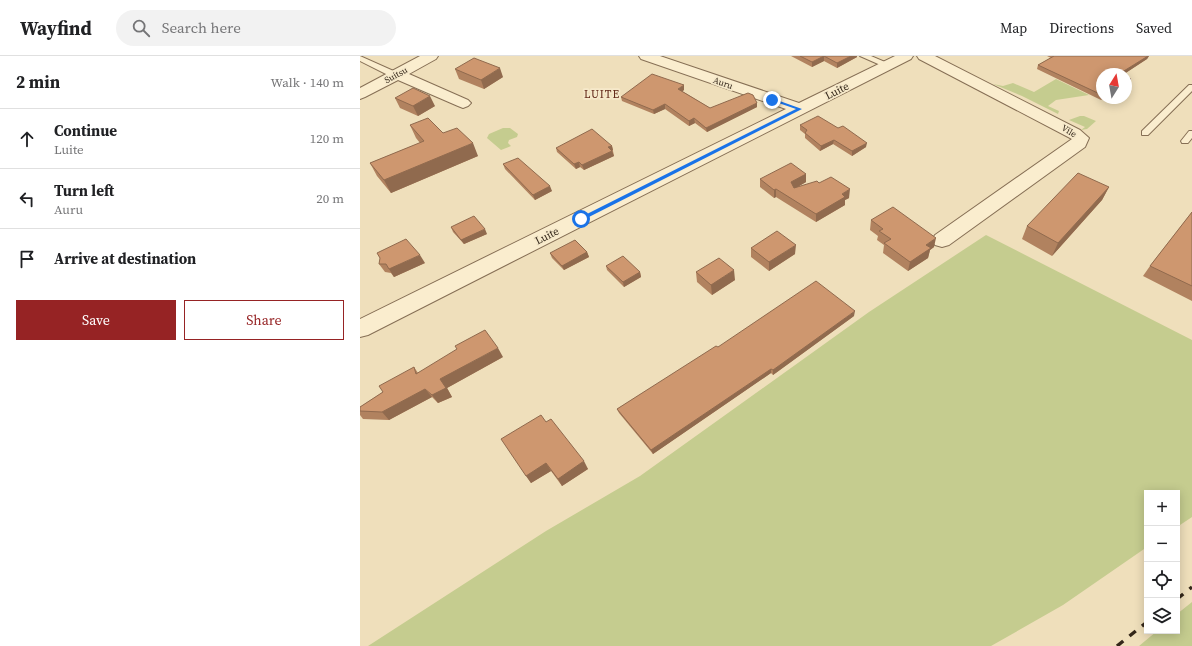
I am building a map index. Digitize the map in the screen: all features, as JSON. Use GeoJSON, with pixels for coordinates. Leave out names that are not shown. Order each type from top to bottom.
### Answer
{"type":"FeatureCollection","features":[{"type":"Feature","properties":{"kind":"street","name":"Suitsu"},"geometry":{"type":"LineString","coordinates":[[360,94],[431,56]]}},
{"type":"Feature","properties":{"kind":"street","name":"Auru"},"geometry":{"type":"LineString","coordinates":[[646,56],[800,109]]}},
{"type":"Feature","properties":{"kind":"street","name":"Luite"},"geometry":{"type":"LineString","coordinates":[[360,329],[906,56]]}},
{"type":"Feature","properties":{"kind":"street","name":"Vile"},"geometry":{"type":"LineString","coordinates":[[924,56],[1081,138],[1079,142],[942,240]]}},
{"type":"Feature","properties":{"kind":"street"},"geometry":{"type":"LineString","coordinates":[[397,74],[463,103]]}},
{"type":"Feature","properties":{"kind":"lane"},"geometry":{"type":"LineString","coordinates":[[864,56],[888,65]]}},
{"type":"Feature","properties":{"kind":"lane"},"geometry":{"type":"LineString","coordinates":[[360,58],[397,74]]}},
{"type":"Feature","properties":{"kind":"lane"},"geometry":{"type":"LineString","coordinates":[[1145,132],[1192,87]]}},
{"type":"Feature","properties":{"kind":"lane"},"geometry":{"type":"LineString","coordinates":[[1185,141],[1192,133]]}},
{"type":"Feature","properties":{"kind":"green space"},"geometry":{"type":"Polygon","coordinates":[[[1056,79],[1089,95],[1056,100],[1048,106],[1059,111],[1058,114],[1022,96],[993,84],[1003,86],[1013,83],[1034,92],[1056,79]]]}},
{"type":"Feature","properties":{"kind":"green space"},"geometry":{"type":"Polygon","coordinates":[[[1080,116],[1096,121],[1087,129],[1081,130],[1085,127],[1069,120],[1080,116]]]}},
{"type":"Feature","properties":{"kind":"green space"},"geometry":{"type":"Polygon","coordinates":[[[503,128],[510,128],[518,134],[517,137],[509,140],[508,143],[511,146],[501,150],[487,138],[489,134],[503,128]]]}},
{"type":"Feature","properties":{"kind":"green space"},"geometry":{"type":"Polygon","coordinates":[[[986,235],[1192,340],[1192,517],[1180,525],[1180,490],[1144,490],[1144,549],[1063,605],[991,646],[368,646],[546,531],[640,476],[869,312],[986,235]]]}},
{"type":"Feature","properties":{"kind":"green space"},"geometry":{"type":"Polygon","coordinates":[[[1192,602],[1192,646],[1139,646],[1153,634],[1180,634],[1180,612],[1192,602]]]}},
{"type":"Feature","properties":{"kind":"building"},"geometry":{"type":"Polygon","coordinates":[[[800,56],[824,56],[812,62],[800,56]]]}},
{"type":"Feature","properties":{"kind":"building"},"geometry":{"type":"Polygon","coordinates":[[[824,56],[851,56],[837,63],[824,56]]]}},
{"type":"Feature","properties":{"kind":"building"},"geometry":{"type":"Polygon","coordinates":[[[1054,56],[1148,56],[1129,68],[1096,68],[1096,92],[1038,65],[1054,56]]]}},
{"type":"Feature","properties":{"kind":"building"},"geometry":{"type":"Polygon","coordinates":[[[474,58],[500,68],[481,80],[455,69],[474,58]]]}},
{"type":"Feature","properties":{"kind":"building"},"geometry":{"type":"Polygon","coordinates":[[[652,74],[684,85],[678,89],[710,108],[748,93],[753,95],[757,103],[706,128],[694,118],[689,121],[665,104],[653,110],[621,97],[652,74]]]}},
{"type":"Feature","properties":{"kind":"building"},"geometry":{"type":"Polygon","coordinates":[[[413,88],[430,96],[413,106],[395,98],[413,88]]]}},
{"type":"Feature","properties":{"kind":"building"},"geometry":{"type":"Polygon","coordinates":[[[818,116],[838,128],[843,126],[867,143],[852,151],[834,140],[821,146],[805,133],[807,130],[800,125],[818,116]]]}},
{"type":"Feature","properties":{"kind":"building"},"geometry":{"type":"Polygon","coordinates":[[[428,118],[443,133],[457,128],[473,143],[384,180],[370,163],[424,141],[410,125],[428,118]]]}},
{"type":"Feature","properties":{"kind":"building"},"geometry":{"type":"Polygon","coordinates":[[[592,129],[612,146],[608,147],[612,151],[582,165],[579,162],[574,164],[556,148],[592,129]]]}},
{"type":"Feature","properties":{"kind":"building"},"geometry":{"type":"Polygon","coordinates":[[[518,158],[550,186],[533,195],[503,164],[518,158]]]}},
{"type":"Feature","properties":{"kind":"building"},"geometry":{"type":"Polygon","coordinates":[[[791,163],[806,174],[791,182],[794,188],[817,181],[819,183],[831,177],[850,189],[842,194],[845,197],[816,214],[776,189],[774,190],[760,179],[791,163]]]}},
{"type":"Feature","properties":{"kind":"building"},"geometry":{"type":"Polygon","coordinates":[[[1078,173],[1109,187],[1058,243],[1027,226],[1078,173]]]}},
{"type":"Feature","properties":{"kind":"building"},"geometry":{"type":"Polygon","coordinates":[[[893,207],[936,238],[926,245],[931,248],[910,262],[884,243],[891,239],[879,231],[883,229],[871,220],[893,207]]]}},
{"type":"Feature","properties":{"kind":"building"},"geometry":{"type":"Polygon","coordinates":[[[1192,212],[1192,286],[1150,266],[1192,212]]]}},
{"type":"Feature","properties":{"kind":"building"},"geometry":{"type":"Polygon","coordinates":[[[474,216],[485,229],[461,240],[451,227],[474,216]]]}},
{"type":"Feature","properties":{"kind":"building"},"geometry":{"type":"Polygon","coordinates":[[[777,231],[796,245],[769,262],[751,248],[777,231]]]}},
{"type":"Feature","properties":{"kind":"building"},"geometry":{"type":"Polygon","coordinates":[[[406,239],[420,255],[389,269],[386,264],[379,264],[380,258],[377,253],[406,239]]]}},
{"type":"Feature","properties":{"kind":"building"},"geometry":{"type":"Polygon","coordinates":[[[575,240],[587,252],[562,266],[550,253],[575,240]]]}},
{"type":"Feature","properties":{"kind":"building"},"geometry":{"type":"Polygon","coordinates":[[[623,256],[640,272],[623,282],[606,266],[623,256]]]}},
{"type":"Feature","properties":{"kind":"building"},"geometry":{"type":"Polygon","coordinates":[[[719,258],[734,270],[711,285],[696,272],[719,258]]]}},
{"type":"Feature","properties":{"kind":"building"},"geometry":{"type":"Polygon","coordinates":[[[816,281],[855,311],[773,370],[771,369],[651,450],[617,409],[716,346],[718,347],[816,281]]]}},
{"type":"Feature","properties":{"kind":"building"},"geometry":{"type":"Polygon","coordinates":[[[485,330],[498,348],[440,379],[446,388],[432,395],[425,389],[382,412],[360,411],[360,407],[383,392],[379,386],[414,367],[416,374],[457,349],[455,346],[485,330]]]}},
{"type":"Feature","properties":{"kind":"building"},"geometry":{"type":"Polygon","coordinates":[[[541,415],[546,422],[551,419],[584,461],[558,479],[546,463],[526,476],[501,439],[541,415]]]}},
{"type":"Feature","properties":{"kind":"railway"},"geometry":{"type":"LineString","coordinates":[[1178,598],[1192,587]]}},
{"type":"Feature","properties":{"kind":"railway"},"geometry":{"type":"LineString","coordinates":[[1117,646],[1144,624]]}},
{"type":"Feature","properties":{"kind":"district","name":"LUITE"},"geometry":{"type":"Point","coordinates":[602,94]}},
{"type":"Feature","properties":{"kind":"route"},"geometry":{"type":"LineString","coordinates":[[581,219],[800,109],[772,100]]}}]}
